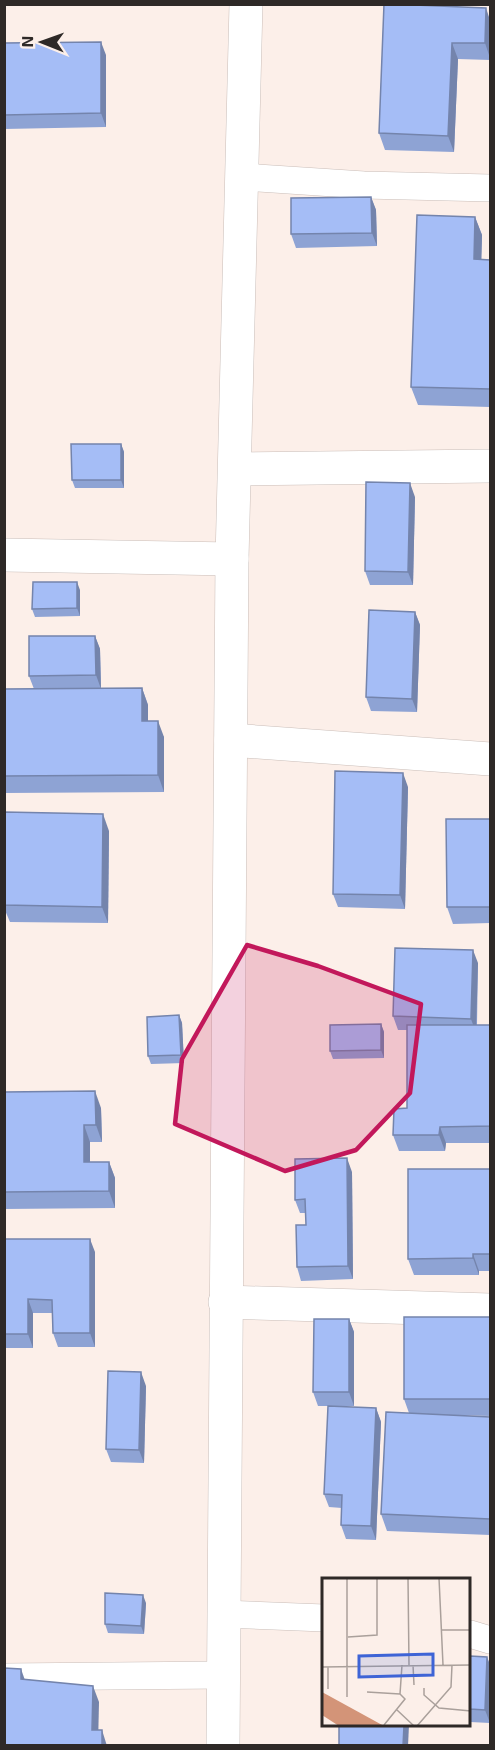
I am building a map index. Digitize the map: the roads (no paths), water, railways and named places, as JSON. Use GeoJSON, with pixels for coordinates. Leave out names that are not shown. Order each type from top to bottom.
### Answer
{"type":"FeatureCollection","features":[{"type":"Feature","properties":{"kind":"street"},"geometry":{"type":"LineString","coordinates":[[223,1746],[221,1675],[232,559],[246,4]]}},
{"type":"Feature","properties":{"kind":"street"},"geometry":{"type":"LineString","coordinates":[[235,469],[490,466]]}},
{"type":"Feature","properties":{"kind":"street"},"geometry":{"type":"LineString","coordinates":[[4,555],[232,559]]}},
{"type":"Feature","properties":{"kind":"street"},"geometry":{"type":"LineString","coordinates":[[231,740],[490,759]]}},
{"type":"Feature","properties":{"kind":"street"},"geometry":{"type":"LineString","coordinates":[[225,1302],[490,1310]]}},
{"type":"Feature","properties":{"kind":"lane"},"geometry":{"type":"LineString","coordinates":[[242,177],[364,185],[490,188]]}},
{"type":"Feature","properties":{"kind":"lane"},"geometry":{"type":"LineString","coordinates":[[222,1614],[322,1618]]}},
{"type":"Feature","properties":{"kind":"lane"},"geometry":{"type":"LineString","coordinates":[[471,1634],[490,1640]]}},
{"type":"Feature","properties":{"kind":"lane"},"geometry":{"type":"LineString","coordinates":[[4,1677],[221,1675]]}}]}
